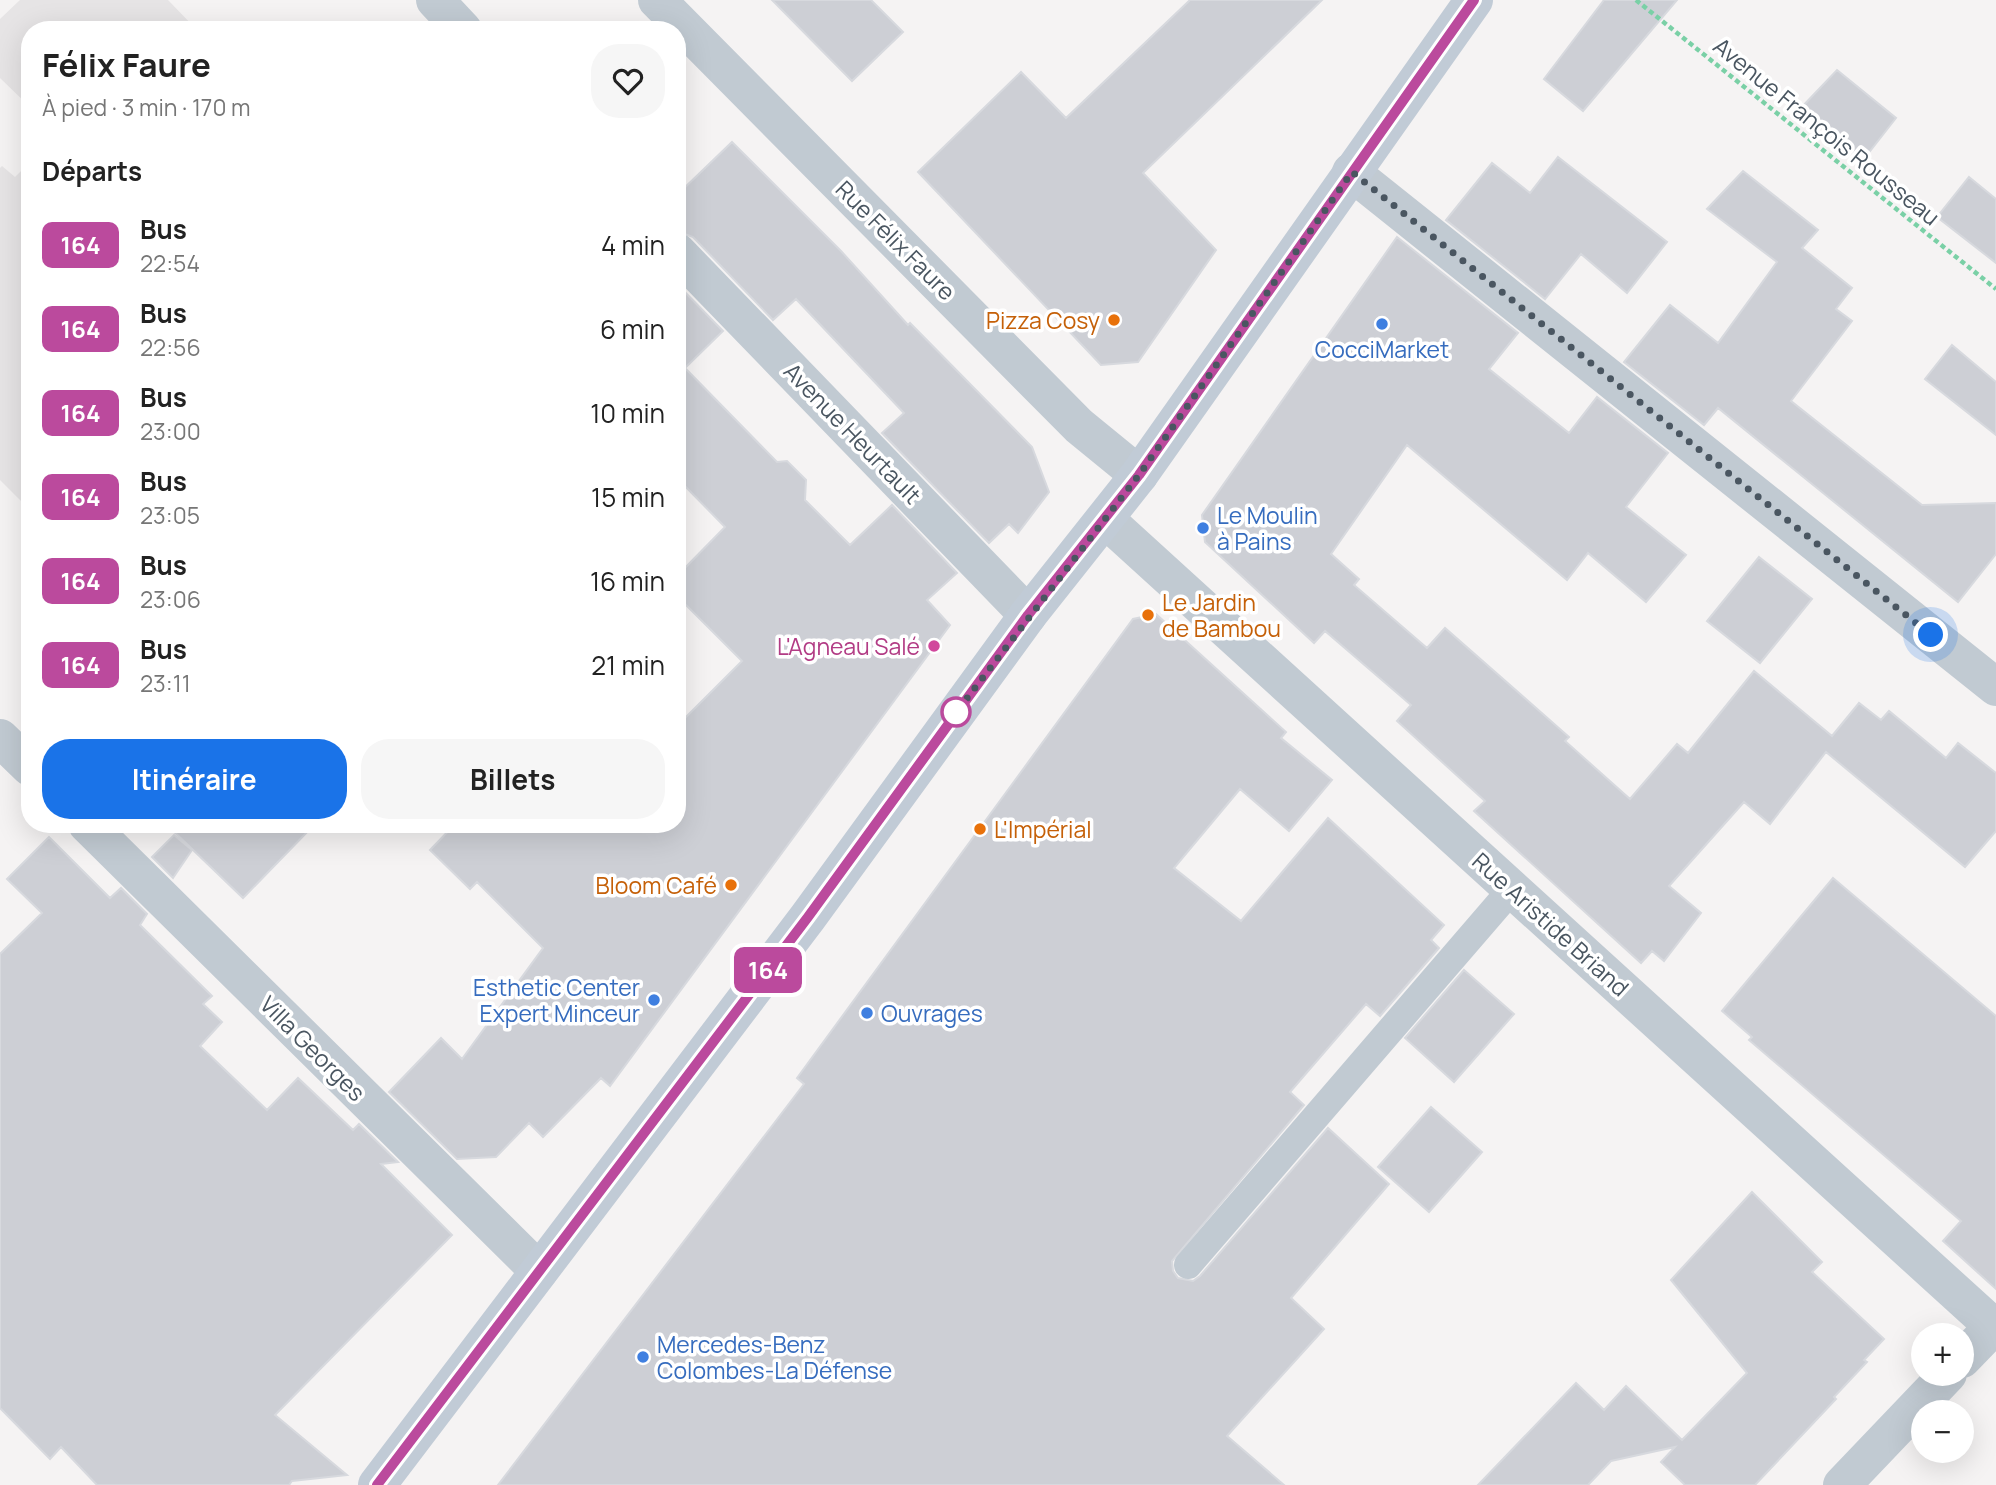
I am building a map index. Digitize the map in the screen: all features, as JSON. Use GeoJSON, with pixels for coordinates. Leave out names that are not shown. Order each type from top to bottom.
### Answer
{"type":"FeatureCollection","features":[{"type":"Feature","properties":{"kind":"main road"},"geometry":{"type":"LineString","coordinates":[[377,1485],[808,917],[1028,615],[1139,475],[1474,0]]}},
{"type":"Feature","properties":{"kind":"street"},"geometry":{"type":"LineString","coordinates":[[435,0],[455,21]]}},
{"type":"Feature","properties":{"kind":"street","name":"Rue Félix Faure"},"geometry":{"type":"LineString","coordinates":[[657,0],[678,21]]}},
{"type":"Feature","properties":{"kind":"street","name":"Rue Félix Faure"},"geometry":{"type":"LineString","coordinates":[[686,29],[1079,426],[1139,475]]}},
{"type":"Feature","properties":{"kind":"street"},"geometry":{"type":"LineString","coordinates":[[1352,172],[1996,687]]}},
{"type":"Feature","properties":{"kind":"street","name":"Avenue Heurtault"},"geometry":{"type":"LineString","coordinates":[[686,261],[1028,615]]}},
{"type":"Feature","properties":{"kind":"street","name":"Rue Aristide Briand"},"geometry":{"type":"LineString","coordinates":[[1105,519],[1994,1328]]}},
{"type":"Feature","properties":{"kind":"street"},"geometry":{"type":"LineString","coordinates":[[0,738],[21,758]]}},
{"type":"Feature","properties":{"kind":"street","name":"Villa Georges"},"geometry":{"type":"LineString","coordinates":[[96,833],[539,1271]]}},
{"type":"Feature","properties":{"kind":"street"},"geometry":{"type":"LineString","coordinates":[[1974,1347],[1994,1328]]}},
{"type":"Feature","properties":{"kind":"street"},"geometry":{"type":"LineString","coordinates":[[1842,1485],[1937,1386]]}},
{"type":"Feature","properties":{"kind":"lane"},"geometry":{"type":"LineString","coordinates":[[1188,1265],[1512,889]]}},
{"type":"Feature","properties":{"kind":"path","name":"Avenue François Rousseau"},"geometry":{"type":"LineString","coordinates":[[1636,0],[1996,289]]}},
{"type":"Feature","properties":{"kind":"shaded area"},"geometry":{"type":"Polygon","coordinates":[[[20,0],[168,0],[188,21],[21,21],[21,98],[0,78],[0,19],[20,0]]]}},
{"type":"Feature","properties":{"kind":"shaded area"},"geometry":{"type":"Polygon","coordinates":[[[2,166],[15,177],[21,171],[21,501],[0,480],[0,168],[2,166]]]}},
{"type":"Feature","properties":{"kind":"building"},"geometry":{"type":"Polygon","coordinates":[[[772,0],[871,0],[903,32],[852,81],[772,0]]]}},
{"type":"Feature","properties":{"kind":"building"},"geometry":{"type":"Polygon","coordinates":[[[1190,0],[1322,0],[1143,173],[1216,250],[1138,362],[1101,365],[918,172],[1021,72],[1066,118],[1190,0]]]}},
{"type":"Feature","properties":{"kind":"building"},"geometry":{"type":"Polygon","coordinates":[[[1604,0],[1677,0],[1583,111],[1544,79],[1604,0]]]}},
{"type":"Feature","properties":{"kind":"building"},"geometry":{"type":"Polygon","coordinates":[[[1837,70],[1896,118],[1863,160],[1799,110],[1837,70]]]}},
{"type":"Feature","properties":{"kind":"building"},"geometry":{"type":"Polygon","coordinates":[[[732,142],[841,251],[908,325],[910,323],[1032,447],[1049,492],[1018,533],[1009,524],[989,543],[882,433],[904,413],[796,299],[773,320],[693,237],[686,234],[686,186],[732,142]]]}},
{"type":"Feature","properties":{"kind":"building"},"geometry":{"type":"Polygon","coordinates":[[[1558,157],[1667,242],[1627,293],[1581,254],[1545,299],[1446,220],[1492,163],[1530,193],[1558,157]]]}},
{"type":"Feature","properties":{"kind":"building"},"geometry":{"type":"Polygon","coordinates":[[[1743,171],[1818,230],[1802,248],[1852,288],[1836,309],[1852,321],[1791,401],[1922,505],[1996,503],[1996,554],[1958,602],[1718,408],[1704,425],[1624,362],[1670,305],[1718,343],[1777,262],[1707,209],[1743,171]]]}},
{"type":"Feature","properties":{"kind":"building"},"geometry":{"type":"Polygon","coordinates":[[[1969,177],[1996,199],[1996,263],[1937,217],[1969,177]]]}},
{"type":"Feature","properties":{"kind":"building"},"geometry":{"type":"Polygon","coordinates":[[[1397,237],[1518,333],[1489,369],[1569,433],[1597,397],[1668,453],[1626,507],[1686,555],[1646,602],[1588,553],[1567,580],[1407,445],[1331,554],[1359,579],[1354,585],[1427,648],[1445,628],[1569,737],[1565,741],[1630,799],[1677,744],[1688,753],[1754,671],[1832,736],[1859,703],[1881,720],[1889,711],[1946,758],[1958,743],[1996,773],[1996,831],[1965,867],[1826,752],[1770,824],[1744,802],[1669,886],[1701,913],[1664,961],[1652,951],[1641,963],[1474,811],[1485,801],[1397,721],[1411,705],[1325,631],[1314,643],[1205,542],[1202,515],[1397,237]]]}},
{"type":"Feature","properties":{"kind":"building"},"geometry":{"type":"Polygon","coordinates":[[[686,293],[723,331],[686,367],[686,293]]]}},
{"type":"Feature","properties":{"kind":"building"},"geometry":{"type":"Polygon","coordinates":[[[1952,345],[1996,382],[1996,435],[1925,379],[1952,345]]]}},
{"type":"Feature","properties":{"kind":"building"},"geometry":{"type":"Polygon","coordinates":[[[686,369],[777,462],[787,461],[806,480],[805,500],[850,545],[892,505],[957,573],[927,600],[950,625],[610,1086],[601,1078],[543,1137],[529,1123],[496,1157],[457,1159],[389,1092],[441,1038],[462,1059],[543,948],[477,882],[470,889],[430,850],[446,833],[686,833],[686,717],[742,661],[686,605],[686,567],[725,527],[686,487],[686,369]]]}},
{"type":"Feature","properties":{"kind":"building"},"geometry":{"type":"Polygon","coordinates":[[[1759,557],[1812,599],[1760,663],[1707,621],[1759,557]]]}},
{"type":"Feature","properties":{"kind":"building"},"geometry":{"type":"Polygon","coordinates":[[[1156,614],[1286,732],[1281,738],[1332,780],[1289,831],[1240,789],[1174,868],[1241,921],[1328,818],[1444,925],[1431,940],[1439,948],[1380,1016],[1366,1004],[1290,1092],[1304,1105],[1172,1261],[1173,1271],[1178,1278],[1193,1281],[1200,1276],[1328,1128],[1389,1184],[1291,1298],[1324,1329],[1227,1436],[1284,1485],[498,1485],[804,1084],[797,1078],[1133,619],[1156,614]]]}},
{"type":"Feature","properties":{"kind":"building"},"geometry":{"type":"Polygon","coordinates":[[[175,833],[306,833],[243,898],[175,833]]]}},
{"type":"Feature","properties":{"kind":"building"},"geometry":{"type":"Polygon","coordinates":[[[174,835],[192,850],[173,878],[152,857],[174,835]]]}},
{"type":"Feature","properties":{"kind":"building"},"geometry":{"type":"Polygon","coordinates":[[[49,837],[110,898],[121,888],[147,914],[140,925],[212,996],[203,1004],[222,1022],[200,1046],[267,1110],[298,1078],[353,1130],[359,1124],[398,1162],[381,1164],[452,1235],[275,1415],[347,1475],[292,1481],[289,1485],[97,1485],[61,1447],[50,1459],[0,1408],[0,954],[42,913],[7,879],[49,837]]]}},
{"type":"Feature","properties":{"kind":"building"},"geometry":{"type":"Polygon","coordinates":[[[1833,878],[1996,1016],[1996,1289],[1943,1241],[1961,1221],[1749,1040],[1752,1037],[1722,1011],[1833,878]]]}},
{"type":"Feature","properties":{"kind":"building"},"geometry":{"type":"Polygon","coordinates":[[[1464,970],[1514,1014],[1454,1082],[1405,1038],[1464,970]]]}},
{"type":"Feature","properties":{"kind":"building"},"geometry":{"type":"Polygon","coordinates":[[[1431,1107],[1482,1152],[1429,1212],[1378,1167],[1431,1107]]]}},
{"type":"Feature","properties":{"kind":"building"},"geometry":{"type":"Polygon","coordinates":[[[1752,1192],[1822,1262],[1812,1272],[1884,1339],[1864,1360],[1867,1362],[1834,1397],[1836,1399],[1755,1485],[1685,1485],[1661,1462],[1675,1447],[1611,1461],[1588,1485],[1478,1485],[1576,1383],[1604,1410],[1626,1386],[1682,1440],[1747,1373],[1671,1280],[1752,1192]]]}},
{"type":"Feature","properties":{"kind":"bus line","name":"164"},"geometry":{"type":"LineString","coordinates":[[377,1485],[808,917],[1028,615],[1139,475],[1474,0]]}},
{"type":"Feature","properties":{"kind":"place","name":"Pizza Cosy"},"geometry":{"type":"Point","coordinates":[1114,320]}},
{"type":"Feature","properties":{"kind":"place","name":"CocciMarket"},"geometry":{"type":"Point","coordinates":[1382,324]}},
{"type":"Feature","properties":{"kind":"place","name":"Le Moulin à Pains"},"geometry":{"type":"Point","coordinates":[1203,528]}},
{"type":"Feature","properties":{"kind":"place","name":"Le Jardin de Bambou"},"geometry":{"type":"Point","coordinates":[1148,615]}},
{"type":"Feature","properties":{"kind":"place","name":"L'Agneau Salé"},"geometry":{"type":"Point","coordinates":[934,646]}},
{"type":"Feature","properties":{"kind":"place","name":"L'Impérial"},"geometry":{"type":"Point","coordinates":[980,829]}},
{"type":"Feature","properties":{"kind":"place","name":"Bloom Café"},"geometry":{"type":"Point","coordinates":[731,885]}},
{"type":"Feature","properties":{"kind":"place","name":"Esthetic Center Expert Minceur"},"geometry":{"type":"Point","coordinates":[654,1000]}},
{"type":"Feature","properties":{"kind":"place","name":"Ouvrages"},"geometry":{"type":"Point","coordinates":[867,1013]}},
{"type":"Feature","properties":{"kind":"place","name":"Mercedes-Benz Colombes-La Défense"},"geometry":{"type":"Point","coordinates":[643,1357]}},
{"type":"Feature","properties":{"kind":"route"},"geometry":{"type":"LineString","coordinates":[[956,712],[954,715],[1028,615],[1139,475],[1352,172],[1931,635]]}}]}
